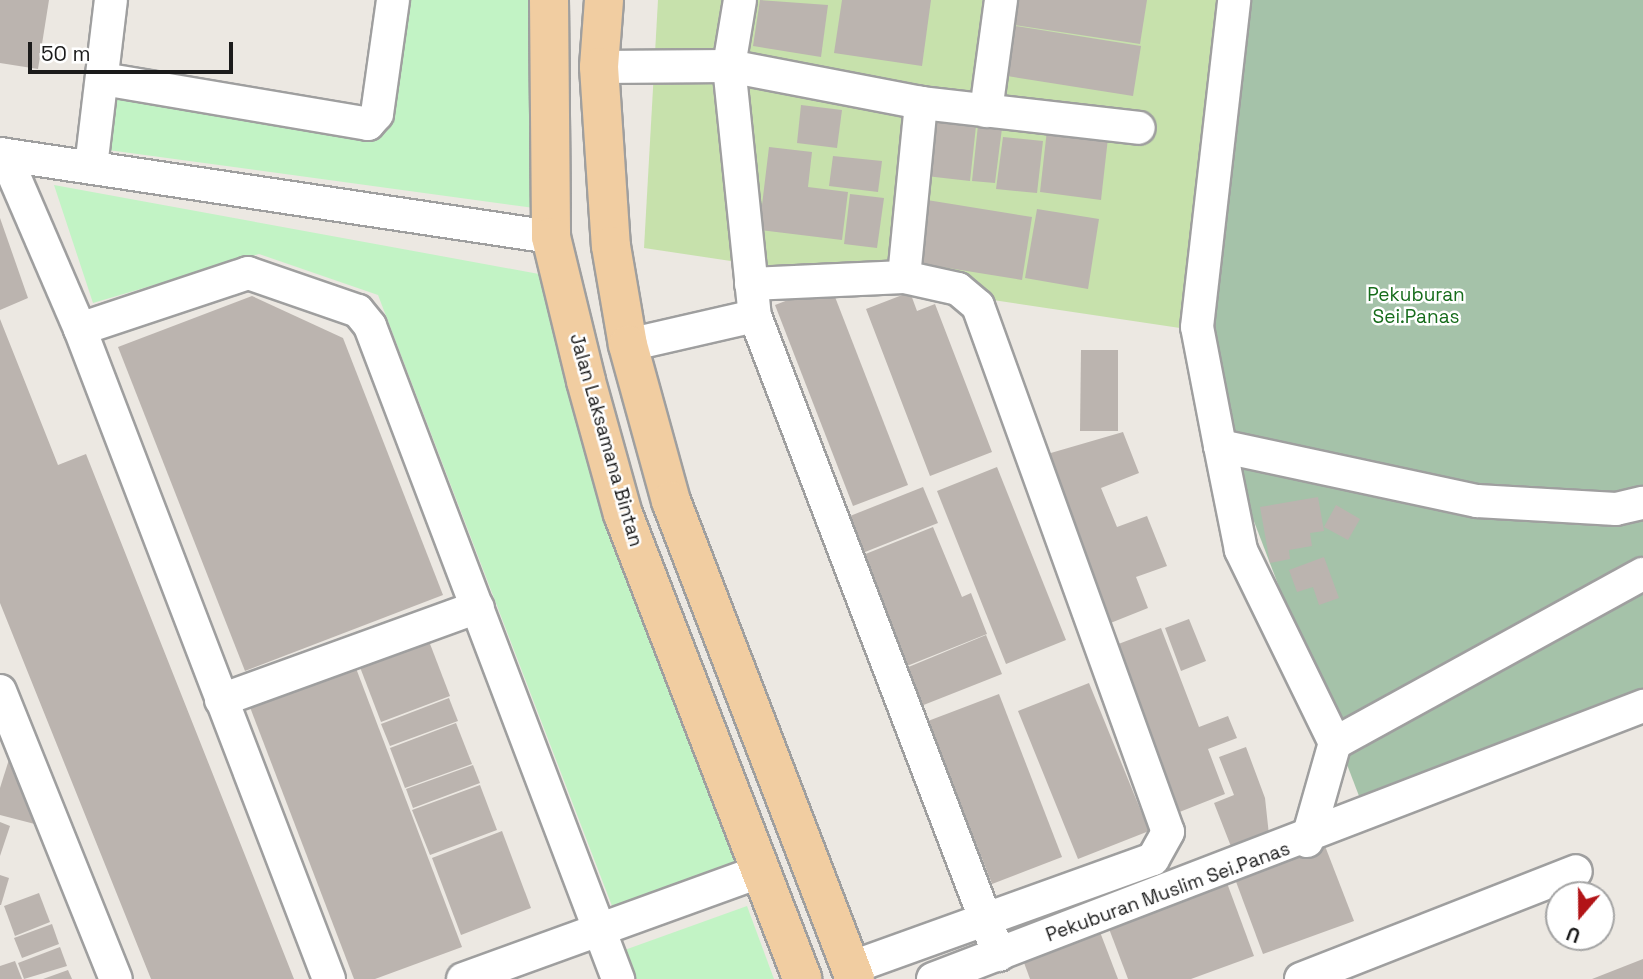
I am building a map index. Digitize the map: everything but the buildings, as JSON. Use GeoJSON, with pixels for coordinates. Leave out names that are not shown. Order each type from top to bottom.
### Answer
{"type":"FeatureCollection","features":[{"type":"Feature","properties":{"kind":"main road","name":"Jalan Laksamana Bintan"},"geometry":{"type":"LineString","coordinates":[[549,0],[551,237],[623,514],[802,979]]}},
{"type":"Feature","properties":{"kind":"main road"},"geometry":{"type":"LineString","coordinates":[[604,0],[599,67],[611,246],[628,345],[671,502],[853,973]]}},
{"type":"Feature","properties":{"kind":"street"},"geometry":{"type":"LineString","coordinates":[[91,167],[111,0]]}},
{"type":"Feature","properties":{"kind":"street"},"geometry":{"type":"LineString","coordinates":[[103,79],[368,124],[377,114],[393,0]]}},
{"type":"Feature","properties":{"kind":"street"},"geometry":{"type":"LineString","coordinates":[[740,0],[729,66],[755,316],[999,955]]}},
{"type":"Feature","properties":{"kind":"street"},"geometry":{"type":"LineString","coordinates":[[986,111],[1001,0]]}},
{"type":"Feature","properties":{"kind":"street"},"geometry":{"type":"LineString","coordinates":[[1234,0],[1197,327],[1241,550],[1335,743],[1643,574]]}},
{"type":"Feature","properties":{"kind":"street"},"geometry":{"type":"LineString","coordinates":[[599,67],[729,66],[921,103],[1139,128]]}},
{"type":"Feature","properties":{"kind":"street"},"geometry":{"type":"LineString","coordinates":[[904,277],[921,103]]}},
{"type":"Feature","properties":{"kind":"street"},"geometry":{"type":"LineString","coordinates":[[3,155],[551,237]]}},
{"type":"Feature","properties":{"kind":"street"},"geometry":{"type":"LineString","coordinates":[[3,155],[80,329],[329,979]]}},
{"type":"Feature","properties":{"kind":"street"},"geometry":{"type":"LineString","coordinates":[[80,329],[248,273],[358,311],[478,607],[618,979]]}},
{"type":"Feature","properties":{"kind":"street"},"geometry":{"type":"LineString","coordinates":[[751,284],[904,277],[958,289],[978,306],[1168,832],[1153,859],[988,924],[853,973]]}},
{"type":"Feature","properties":{"kind":"street"},"geometry":{"type":"LineString","coordinates":[[628,345],[755,316]]}},
{"type":"Feature","properties":{"kind":"street"},"geometry":{"type":"LineString","coordinates":[[1220,446],[1477,501],[1616,509],[1643,503]]}},
{"type":"Feature","properties":{"kind":"street"},"geometry":{"type":"LineString","coordinates":[[221,700],[478,607]]}},
{"type":"Feature","properties":{"kind":"street"},"geometry":{"type":"LineString","coordinates":[[1307,841],[1643,706]]}},
{"type":"Feature","properties":{"kind":"street"},"geometry":{"type":"LineString","coordinates":[[3,711],[116,979]]}},
{"type":"Feature","properties":{"kind":"street","name":"Pekuburan Muslim Sei.Panas"},"geometry":{"type":"LineString","coordinates":[[933,979],[1307,841],[1335,743]]}},
{"type":"Feature","properties":{"kind":"street"},"geometry":{"type":"LineString","coordinates":[[463,979],[761,871]]}},
{"type":"Feature","properties":{"kind":"street"},"geometry":{"type":"LineString","coordinates":[[1301,979],[1576,871]]}},
{"type":"Feature","properties":{"kind":"green space"},"geometry":{"type":"Polygon","coordinates":[[[398,0],[570,0],[542,209],[108,150],[114,99],[380,135],[398,0]]]}},
{"type":"Feature","properties":{"kind":"green space"},"geometry":{"type":"Polygon","coordinates":[[[658,0],[1237,0],[1180,328],[644,248],[658,0]]]}},
{"type":"Feature","properties":{"kind":"green space","name":"Pekuburan Sei.Panas"},"geometry":{"type":"Polygon","coordinates":[[[1237,0],[1643,0],[1643,710],[1364,809],[1180,328],[1237,0]]]}},
{"type":"Feature","properties":{"kind":"green space"},"geometry":{"type":"Polygon","coordinates":[[[54,185],[539,274],[741,859],[612,906],[378,295],[259,254],[93,303],[54,185]]]}},
{"type":"Feature","properties":{"kind":"green space"},"geometry":{"type":"Polygon","coordinates":[[[747,906],[774,979],[629,979],[619,952],[747,906]]]}}]}
